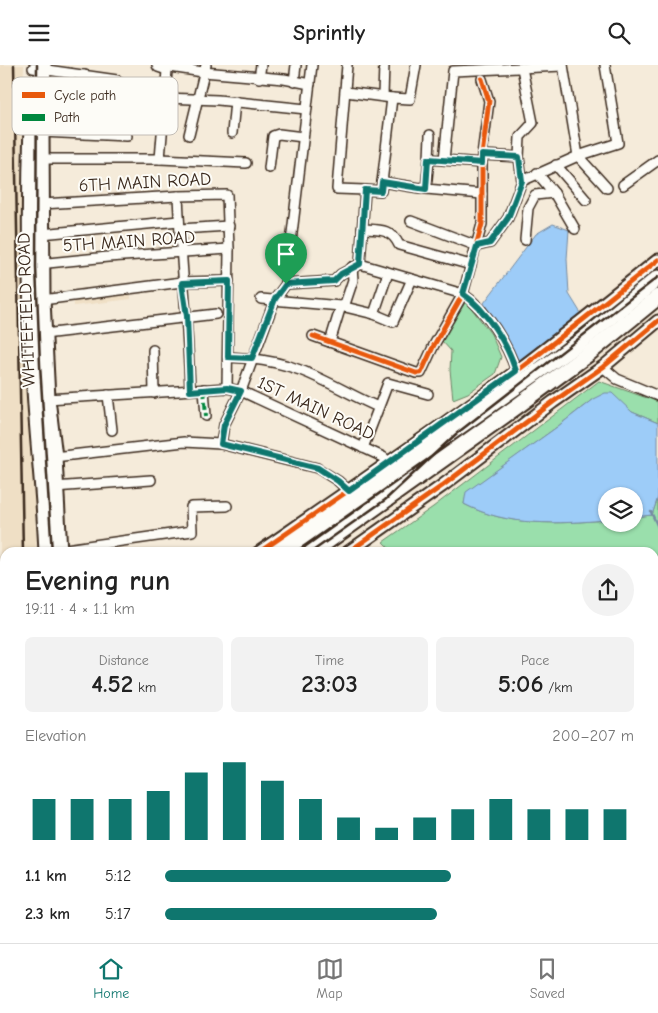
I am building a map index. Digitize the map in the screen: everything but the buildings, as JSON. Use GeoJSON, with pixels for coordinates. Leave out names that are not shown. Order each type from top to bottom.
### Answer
{"type":"FeatureCollection","features":[{"type":"Feature","properties":{"kind":"main road","name":"WHITEFIELD ROAD"},"geometry":{"type":"LineString","coordinates":[[33,135],[30,182],[36,265],[35,388],[54,547]]}},
{"type":"Feature","properties":{"kind":"main road","name":"WHITEFIELD ROAD"},"geometry":{"type":"LineString","coordinates":[[41,135],[42,234],[36,265],[42,300],[47,399],[54,457],[55,547]]}},
{"type":"Feature","properties":{"kind":"main road"},"geometry":{"type":"LineString","coordinates":[[288,547],[580,342],[658,278]]}},
{"type":"Feature","properties":{"kind":"main road"},"geometry":{"type":"LineString","coordinates":[[319,547],[588,354],[658,297]]}},
{"type":"Feature","properties":{"kind":"street"},"geometry":{"type":"LineString","coordinates":[[157,65],[158,67],[204,69],[310,84]]}},
{"type":"Feature","properties":{"kind":"street"},"geometry":{"type":"LineString","coordinates":[[259,78],[261,65]]}},
{"type":"Feature","properties":{"kind":"street"},"geometry":{"type":"LineString","coordinates":[[294,82],[296,65]]}},
{"type":"Feature","properties":{"kind":"street"},"geometry":{"type":"LineString","coordinates":[[221,444],[224,425],[241,391],[275,299],[286,284],[312,65]]}},
{"type":"Feature","properties":{"kind":"street"},"geometry":{"type":"LineString","coordinates":[[347,65],[337,189],[381,191],[388,97],[384,65]]}},
{"type":"Feature","properties":{"kind":"street"},"geometry":{"type":"LineString","coordinates":[[346,91],[410,99],[416,65]]}},
{"type":"Feature","properties":{"kind":"street"},"geometry":{"type":"LineString","coordinates":[[522,181],[578,156],[618,143],[605,65]]}},
{"type":"Feature","properties":{"kind":"street"},"geometry":{"type":"LineString","coordinates":[[444,160],[454,71],[563,66],[578,156],[607,188]]}},
{"type":"Feature","properties":{"kind":"street"},"geometry":{"type":"LineString","coordinates":[[38,67],[97,77]]}},
{"type":"Feature","properties":{"kind":"street"},"geometry":{"type":"LineString","coordinates":[[411,221],[477,246],[490,243],[508,218],[522,181],[519,157],[520,137],[533,123],[522,68]]}},
{"type":"Feature","properties":{"kind":"street"},"geometry":{"type":"LineString","coordinates":[[189,135],[204,69]]}},
{"type":"Feature","properties":{"kind":"street"},"geometry":{"type":"LineString","coordinates":[[312,335],[416,373],[421,373],[434,345],[463,294],[482,224],[482,159],[489,101],[482,79]]}},
{"type":"Feature","properties":{"kind":"street"},"geometry":{"type":"LineString","coordinates":[[178,98],[235,101],[306,109]]}},
{"type":"Feature","properties":{"kind":"street"},"geometry":{"type":"LineString","coordinates":[[232,133],[235,101]]}},
{"type":"Feature","properties":{"kind":"street"},"geometry":{"type":"LineString","coordinates":[[270,169],[273,136],[279,134],[302,137]]}},
{"type":"Feature","properties":{"kind":"street"},"geometry":{"type":"LineString","coordinates":[[110,135],[127,136]]}},
{"type":"Feature","properties":{"kind":"street"},"geometry":{"type":"LineString","coordinates":[[160,159],[162,135]]}},
{"type":"Feature","properties":{"kind":"street"},"geometry":{"type":"LineString","coordinates":[[426,189],[430,135]]}},
{"type":"Feature","properties":{"kind":"street"},"geometry":{"type":"LineString","coordinates":[[428,159],[519,157]]}},
{"type":"Feature","properties":{"kind":"street"},"geometry":{"type":"LineString","coordinates":[[42,159],[160,159],[246,163]]}},
{"type":"Feature","properties":{"kind":"street"},"geometry":{"type":"LineString","coordinates":[[623,185],[658,160]]}},
{"type":"Feature","properties":{"kind":"street"},"geometry":{"type":"LineString","coordinates":[[556,165],[586,200]]}},
{"type":"Feature","properties":{"kind":"street"},"geometry":{"type":"LineString","coordinates":[[537,173],[554,193],[575,229]]}},
{"type":"Feature","properties":{"kind":"street"},"geometry":{"type":"LineString","coordinates":[[382,182],[426,189],[482,194]]}},
{"type":"Feature","properties":{"kind":"street"},"geometry":{"type":"LineString","coordinates":[[330,342],[353,280],[362,229],[365,190]]}},
{"type":"Feature","properties":{"kind":"street"},"geometry":{"type":"LineString","coordinates":[[525,240],[528,208],[535,195],[554,193]]}},
{"type":"Feature","properties":{"kind":"street","name":"6TH MAIN ROAD"},"geometry":{"type":"LineString","coordinates":[[42,204],[227,195],[229,226],[227,388]]}},
{"type":"Feature","properties":{"kind":"street"},"geometry":{"type":"LineString","coordinates":[[178,196],[182,283],[187,316],[190,391]]}},
{"type":"Feature","properties":{"kind":"street","name":"5TH MAIN ROAD"},"geometry":{"type":"LineString","coordinates":[[42,234],[179,225],[229,226]]}},
{"type":"Feature","properties":{"kind":"street"},"geometry":{"type":"LineString","coordinates":[[362,229],[386,230],[391,233],[399,245],[471,265]]}},
{"type":"Feature","properties":{"kind":"street","name":"5TH MAIN ROAD"},"geometry":{"type":"LineString","coordinates":[[36,265],[108,257],[229,249]]}},
{"type":"Feature","properties":{"kind":"street"},"geometry":{"type":"LineString","coordinates":[[267,547],[390,463],[516,371],[597,310],[658,260]]}},
{"type":"Feature","properties":{"kind":"street"},"geometry":{"type":"LineString","coordinates":[[286,284],[334,281],[341,274],[356,265],[463,294],[474,301],[498,334],[512,357],[516,371]]}},
{"type":"Feature","properties":{"kind":"street"},"geometry":{"type":"LineString","coordinates":[[374,314],[388,273]]}},
{"type":"Feature","properties":{"kind":"street"},"geometry":{"type":"LineString","coordinates":[[261,299],[343,306],[374,314],[393,322],[412,279]]}},
{"type":"Feature","properties":{"kind":"street"},"geometry":{"type":"LineString","coordinates":[[42,300],[182,283],[229,281]]}},
{"type":"Feature","properties":{"kind":"street"},"geometry":{"type":"LineString","coordinates":[[44,334],[216,314]]}},
{"type":"Feature","properties":{"kind":"street"},"geometry":{"type":"LineString","coordinates":[[356,547],[442,486],[553,402],[603,367],[658,321]]}},
{"type":"Feature","properties":{"kind":"street"},"geometry":{"type":"LineString","coordinates":[[153,350],[154,393]]}},
{"type":"Feature","properties":{"kind":"street"},"geometry":{"type":"LineString","coordinates":[[228,357],[252,358],[289,366],[378,407]]}},
{"type":"Feature","properties":{"kind":"street"},"geometry":{"type":"LineString","coordinates":[[603,367],[617,379],[658,395]]}},
{"type":"Feature","properties":{"kind":"street"},"geometry":{"type":"LineString","coordinates":[[362,448],[388,383],[428,394]]}},
{"type":"Feature","properties":{"kind":"street","name":"1ST MAIN ROAD"},"geometry":{"type":"LineString","coordinates":[[47,399],[227,388],[241,391],[383,457],[390,463]]}},
{"type":"Feature","properties":{"kind":"street"},"geometry":{"type":"LineString","coordinates":[[204,389],[206,416]]}},
{"type":"Feature","properties":{"kind":"street"},"geometry":{"type":"LineString","coordinates":[[108,395],[112,430]]}},
{"type":"Feature","properties":{"kind":"street"},"geometry":{"type":"LineString","coordinates":[[54,457],[184,442],[221,444],[318,468],[349,491]]}},
{"type":"Feature","properties":{"kind":"street"},"geometry":{"type":"LineString","coordinates":[[54,487],[151,480]]}},
{"type":"Feature","properties":{"kind":"street"},"geometry":{"type":"LineString","coordinates":[[88,547],[192,531],[191,507],[227,507]]}},
{"type":"Feature","properties":{"kind":"shaded area"},"geometry":{"type":"Polygon","coordinates":[[[0,65],[24,65],[24,77],[12,77],[12,135],[22,135],[22,266],[37,547],[0,547],[0,65]]]}},
{"type":"Feature","properties":{"kind":"shaded area"},"geometry":{"type":"Polygon","coordinates":[[[131,286],[131,299],[74,306],[73,294],[131,286]]]}},
{"type":"Feature","properties":{"kind":"green space"},"geometry":{"type":"Polygon","coordinates":[[[466,301],[491,334],[501,357],[495,374],[468,393],[453,399],[450,370],[451,351],[442,341],[466,301]]]}},
{"type":"Feature","properties":{"kind":"green space"},"geometry":{"type":"Polygon","coordinates":[[[599,381],[644,397],[658,399],[658,423],[593,399],[467,492],[464,504],[498,517],[516,520],[552,523],[598,520],[598,532],[643,532],[643,516],[652,515],[658,497],[658,547],[388,547],[383,542],[433,507],[599,381]]]}},
{"type":"Feature","properties":{"kind":"water"},"geometry":{"type":"Polygon","coordinates":[[[553,224],[569,230],[567,259],[569,294],[582,315],[519,364],[484,303],[536,234],[553,224]]]}},
{"type":"Feature","properties":{"kind":"water"},"geometry":{"type":"Polygon","coordinates":[[[605,393],[612,393],[632,412],[658,423],[658,497],[652,515],[643,516],[643,487],[598,487],[598,520],[552,523],[516,520],[498,517],[464,504],[466,492],[593,399],[605,393]]]}},
{"type":"Feature","properties":{"kind":"waterway"},"geometry":{"type":"LineString","coordinates":[[651,512],[658,527]]}},
{"type":"Feature","properties":{"kind":"railway"},"geometry":{"type":"LineString","coordinates":[[14,65],[14,77]]}},
{"type":"Feature","properties":{"kind":"railway"},"geometry":{"type":"LineString","coordinates":[[37,65],[37,77]]}},
{"type":"Feature","properties":{"kind":"railway"},"geometry":{"type":"LineString","coordinates":[[15,135],[23,547]]}},
{"type":"Feature","properties":{"kind":"railway"},"geometry":{"type":"LineString","coordinates":[[37,135],[36,267],[52,547]]}},
{"type":"Feature","properties":{"kind":"railway"},"geometry":{"type":"LineString","coordinates":[[318,547],[385,500],[456,434],[658,277]]}},
{"type":"Feature","properties":{"kind":"marked path"},"geometry":{"type":"LineString","coordinates":[[204,389],[206,416]]}},
{"type":"Feature","properties":{"kind":"cycle path"},"geometry":{"type":"LineString","coordinates":[[313,336],[416,373],[421,373],[434,345],[463,294],[482,224],[482,155],[489,101],[482,79]]}},
{"type":"Feature","properties":{"kind":"cycle path"},"geometry":{"type":"LineString","coordinates":[[267,547],[389,463],[518,370],[658,260]]}},
{"type":"Feature","properties":{"kind":"cycle path"},"geometry":{"type":"LineString","coordinates":[[356,547],[442,486],[553,402],[603,367],[658,321]]}},
{"type":"Feature","properties":{"kind":"route"},"geometry":{"type":"LineString","coordinates":[[482,155],[519,157],[522,181],[508,218],[490,243],[477,246],[463,294],[474,301],[498,334],[512,357],[516,371],[349,491],[318,468],[221,444],[224,425],[241,391],[227,388],[190,391],[187,316],[182,283],[229,281],[228,357],[252,358],[275,299],[286,284],[334,281],[350,268],[360,264],[365,190],[381,191],[382,182],[426,189],[428,159],[482,163],[482,155]]}}]}
